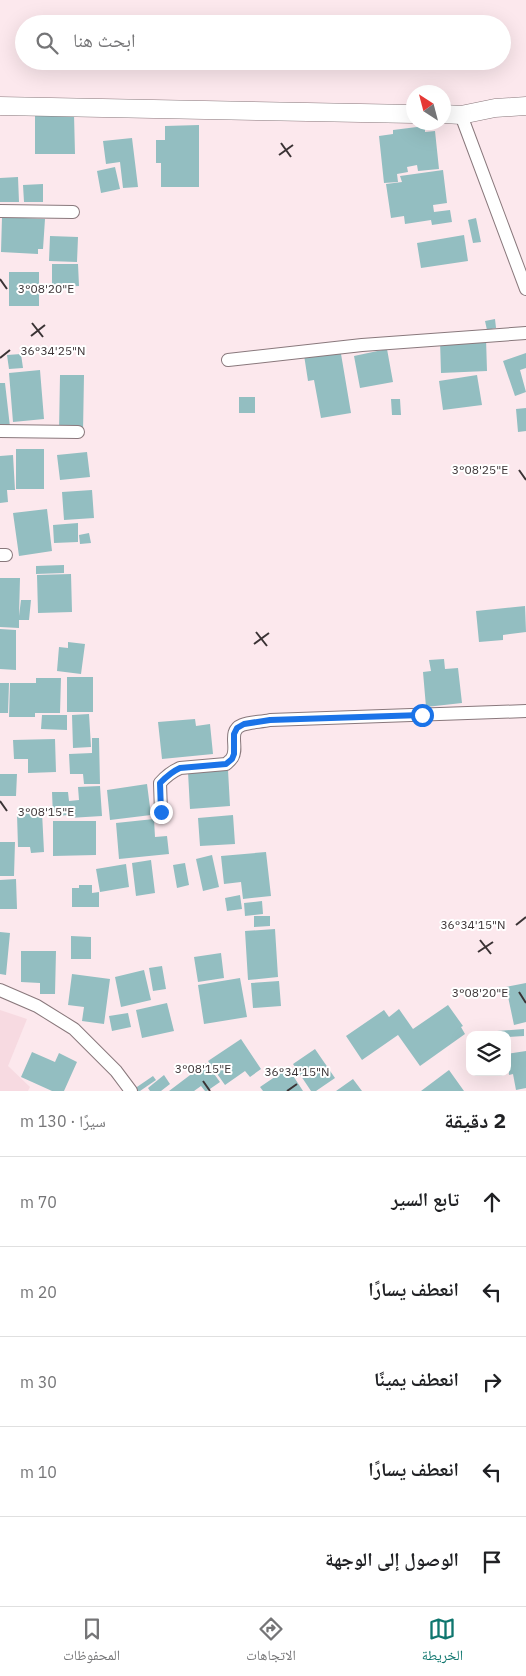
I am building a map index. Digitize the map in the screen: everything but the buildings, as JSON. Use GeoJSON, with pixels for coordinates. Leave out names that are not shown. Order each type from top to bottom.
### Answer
{"type":"FeatureCollection","features":[{"type":"Feature","properties":{"kind":"main road"},"geometry":{"type":"LineString","coordinates":[[0,106],[406,114]]}},
{"type":"Feature","properties":{"kind":"main road"},"geometry":{"type":"LineString","coordinates":[[451,114],[461,115],[495,108],[526,106]]}},
{"type":"Feature","properties":{"kind":"street"},"geometry":{"type":"LineString","coordinates":[[461,115],[526,289]]}},
{"type":"Feature","properties":{"kind":"street"},"geometry":{"type":"LineString","coordinates":[[0,211],[73,212]]}},
{"type":"Feature","properties":{"kind":"street"},"geometry":{"type":"LineString","coordinates":[[228,360],[362,344],[526,332]]}},
{"type":"Feature","properties":{"kind":"street"},"geometry":{"type":"LineString","coordinates":[[0,431],[78,432]]}},
{"type":"Feature","properties":{"kind":"street"},"geometry":{"type":"LineString","coordinates":[[161,812],[160,783],[172,771],[180,768],[226,764],[232,759],[234,754],[234,734],[237,728],[244,724],[270,720],[526,712]]}},
{"type":"Feature","properties":{"kind":"street"},"geometry":{"type":"LineString","coordinates":[[0,990],[36,1006],[74,1029],[116,1071],[131,1091]]}},
{"type":"Feature","properties":{"kind":"shaded area"},"geometry":{"type":"Polygon","coordinates":[[[0,1010],[27,1019],[8,1066],[30,1087],[28,1091],[0,1091],[0,1010]]]}},
{"type":"Feature","properties":{"kind":"route"},"geometry":{"type":"LineString","coordinates":[[161,812],[160,783],[172,771],[180,768],[226,764],[232,759],[234,754],[234,734],[237,728],[244,724],[270,720],[422,715]]}}]}
